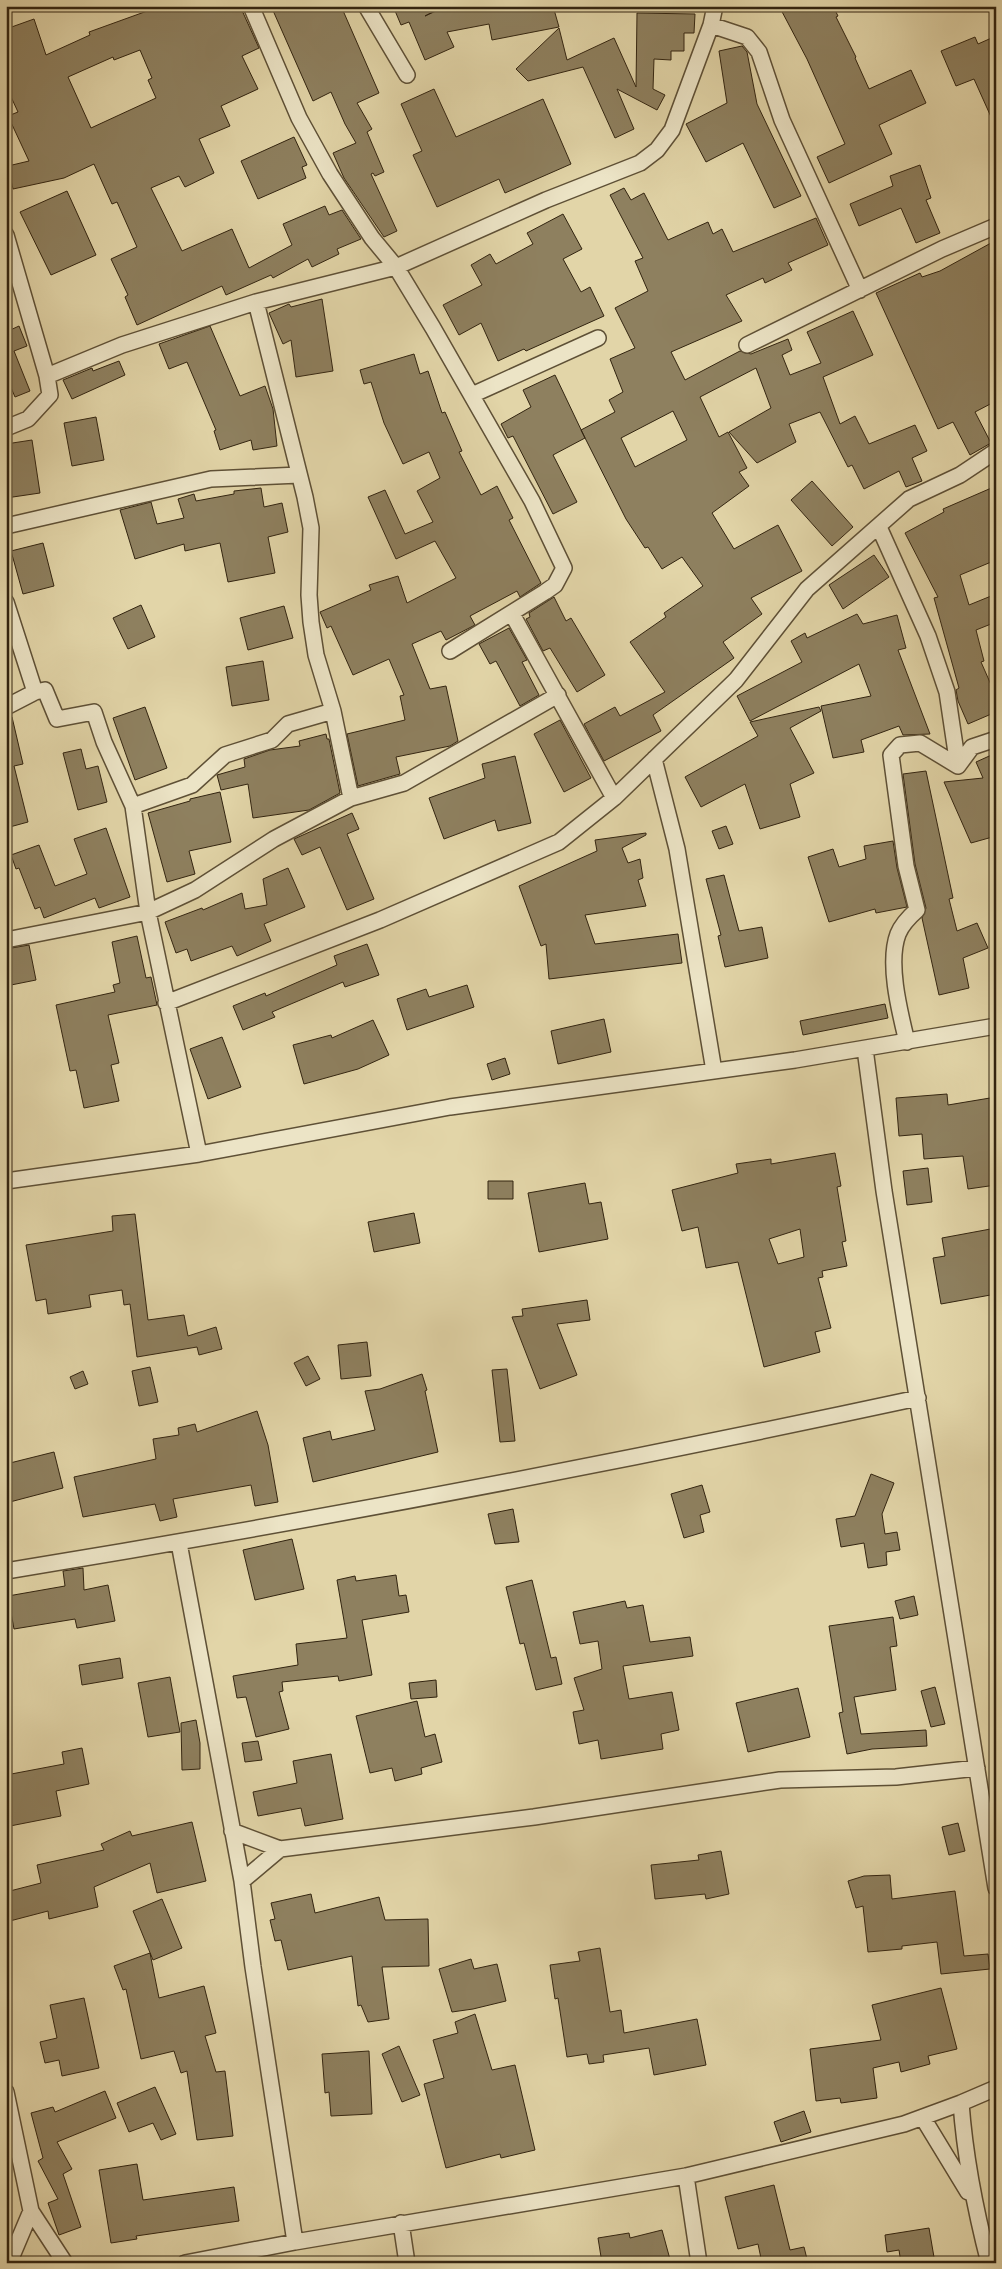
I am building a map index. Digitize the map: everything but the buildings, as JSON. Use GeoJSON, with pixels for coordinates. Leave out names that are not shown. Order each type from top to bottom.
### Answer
{"type":"FeatureCollection","features":[{"type":"Feature","properties":{"kind":"street"},"geometry":{"type":"LineString","coordinates":[[251,6],[299,118],[330,174],[372,238],[396,267],[532,501],[564,568],[555,585],[512,614],[450,651]]}},
{"type":"Feature","properties":{"kind":"street"},"geometry":{"type":"LineString","coordinates":[[366,6],[407,75]]}},
{"type":"Feature","properties":{"kind":"street"},"geometry":{"type":"LineString","coordinates":[[47,376],[122,346],[256,302],[396,267],[546,200],[640,163],[657,150],[672,130],[711,25],[715,6]]}},
{"type":"Feature","properties":{"kind":"street"},"geometry":{"type":"LineString","coordinates":[[711,25],[747,37],[759,52],[782,120],[860,290]]}},
{"type":"Feature","properties":{"kind":"street"},"geometry":{"type":"LineString","coordinates":[[747,346],[942,249],[996,226]]}},
{"type":"Feature","properties":{"kind":"street"},"geometry":{"type":"LineString","coordinates":[[6,235],[47,376],[50,395],[28,419],[6,428]]}},
{"type":"Feature","properties":{"kind":"street"},"geometry":{"type":"LineString","coordinates":[[256,302],[311,528],[309,595],[311,622],[316,655],[333,711],[351,798]]}},
{"type":"Feature","properties":{"kind":"street"},"geometry":{"type":"LineString","coordinates":[[472,395],[598,338]]}},
{"type":"Feature","properties":{"kind":"street"},"geometry":{"type":"LineString","coordinates":[[166,1003],[380,920],[559,842],[614,798],[736,680],[807,589],[909,500],[960,475],[996,451]]}},
{"type":"Feature","properties":{"kind":"street"},"geometry":{"type":"LineString","coordinates":[[6,526],[211,479],[299,475]]}},
{"type":"Feature","properties":{"kind":"street"},"geometry":{"type":"LineString","coordinates":[[879,527],[928,636],[944,683],[958,766]]}},
{"type":"Feature","properties":{"kind":"street"},"geometry":{"type":"LineString","coordinates":[[6,602],[35,692]]}},
{"type":"Feature","properties":{"kind":"street"},"geometry":{"type":"LineString","coordinates":[[512,614],[614,798]]}},
{"type":"Feature","properties":{"kind":"street"},"geometry":{"type":"LineString","coordinates":[[6,707],[35,692],[45,690],[57,720],[94,712],[104,742],[133,806],[148,912],[199,1154]]}},
{"type":"Feature","properties":{"kind":"street"},"geometry":{"type":"LineString","coordinates":[[6,940],[148,912],[195,890],[274,839],[351,798],[404,782],[558,695]]}},
{"type":"Feature","properties":{"kind":"street"},"geometry":{"type":"LineString","coordinates":[[133,806],[192,785],[225,755],[272,740],[288,724],[333,711]]}},
{"type":"Feature","properties":{"kind":"street"},"geometry":{"type":"LineString","coordinates":[[958,766],[972,747],[996,739]]}},
{"type":"Feature","properties":{"kind":"street"},"geometry":{"type":"LineString","coordinates":[[907,1042],[896,998],[895,959],[898,936],[906,921],[917,910],[906,866],[891,756],[900,745],[920,743],[958,766]]}},
{"type":"Feature","properties":{"kind":"street"},"geometry":{"type":"LineString","coordinates":[[654,759],[677,849],[714,1071]]}},
{"type":"Feature","properties":{"kind":"street"},"geometry":{"type":"LineString","coordinates":[[6,1180],[199,1154],[450,1107],[865,1049],[996,1026]]}},
{"type":"Feature","properties":{"kind":"street"},"geometry":{"type":"LineString","coordinates":[[865,1049],[884,1191],[996,1888]]}},
{"type":"Feature","properties":{"kind":"street"},"geometry":{"type":"LineString","coordinates":[[6,1571],[179,1543],[731,1438],[918,1398]]}},
{"type":"Feature","properties":{"kind":"street"},"geometry":{"type":"LineString","coordinates":[[179,1543],[242,1881],[253,1967],[295,2242]]}},
{"type":"Feature","properties":{"kind":"street"},"geometry":{"type":"LineString","coordinates":[[232,1831],[280,1849],[534,1817],[780,1780],[896,1777],[977,1768]]}},
{"type":"Feature","properties":{"kind":"street"},"geometry":{"type":"LineString","coordinates":[[242,1881],[280,1849]]}},
{"type":"Feature","properties":{"kind":"street"},"geometry":{"type":"LineString","coordinates":[[185,2263],[401,2223],[686,2176],[923,2118],[996,2088]]}},
{"type":"Feature","properties":{"kind":"street"},"geometry":{"type":"LineString","coordinates":[[6,2092],[31,2211],[65,2263]]}},
{"type":"Feature","properties":{"kind":"street"},"geometry":{"type":"LineString","coordinates":[[961,2103],[964,2149],[972,2199],[989,2263]]}},
{"type":"Feature","properties":{"kind":"street"},"geometry":{"type":"LineString","coordinates":[[923,2118],[972,2199]]}},
{"type":"Feature","properties":{"kind":"street"},"geometry":{"type":"LineString","coordinates":[[686,2176],[700,2263]]}},
{"type":"Feature","properties":{"kind":"street"},"geometry":{"type":"LineString","coordinates":[[9,2263],[31,2211]]}},
{"type":"Feature","properties":{"kind":"street"},"geometry":{"type":"LineString","coordinates":[[401,2223],[407,2263]]}}]}
